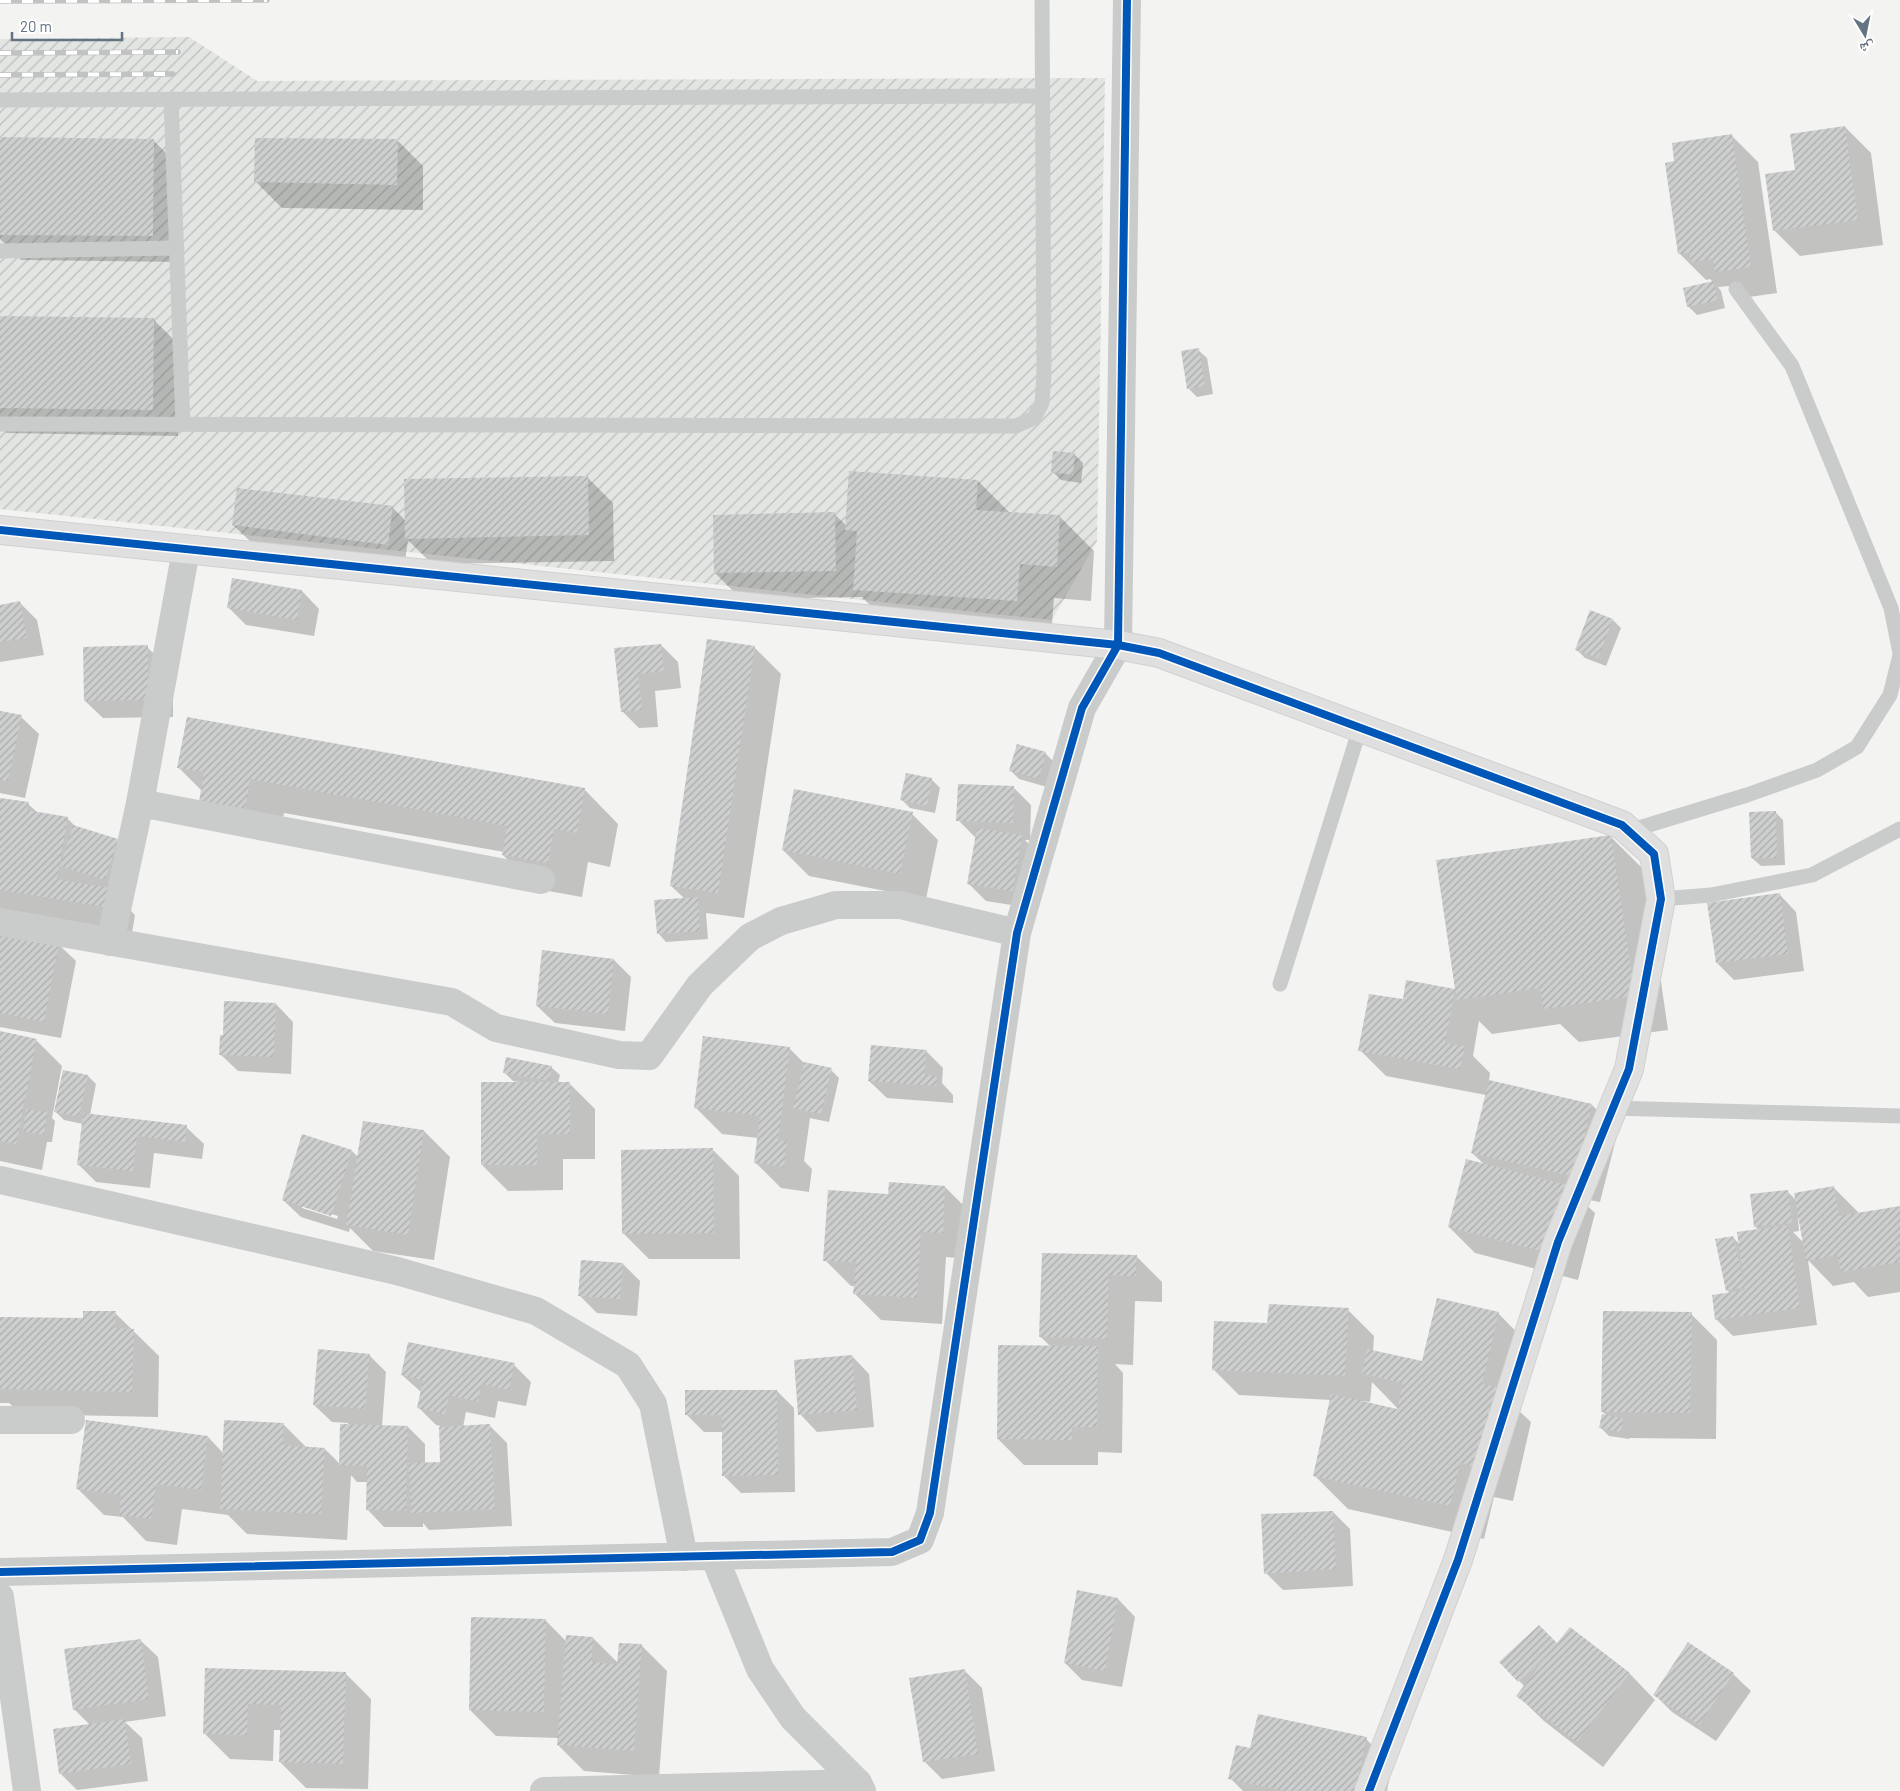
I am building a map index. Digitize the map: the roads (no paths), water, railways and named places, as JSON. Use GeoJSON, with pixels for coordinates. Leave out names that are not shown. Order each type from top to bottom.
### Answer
{"type":"FeatureCollection","features":[{"type":"Feature","properties":{"kind":"street"},"geometry":{"type":"LineString","coordinates":[[0,1572],[892,1552],[920,1540],[930,1513],[1017,933],[1082,708],[1118,645],[1126,0]]}},
{"type":"Feature","properties":{"kind":"street"},"geometry":{"type":"LineString","coordinates":[[0,530],[1118,645],[1159,653],[1622,825],[1654,854],[1661,899],[1629,1069],[1558,1242],[1458,1560],[1369,1791]]}},
{"type":"Feature","properties":{"kind":"street"},"geometry":{"type":"LineString","coordinates":[[110,942],[140,803],[186,550]]}},
{"type":"Feature","properties":{"kind":"street"},"geometry":{"type":"LineString","coordinates":[[140,803],[541,880]]}},
{"type":"Feature","properties":{"kind":"street"},"geometry":{"type":"LineString","coordinates":[[0,922],[452,1002],[496,1028],[619,1056],[649,1056],[700,985],[750,937],[782,921],[836,905],[900,905],[1017,933]]}},
{"type":"Feature","properties":{"kind":"street"},"geometry":{"type":"LineString","coordinates":[[0,1180],[397,1271],[536,1311],[628,1364],[653,1404],[684,1557]]}},
{"type":"Feature","properties":{"kind":"street"},"geometry":{"type":"LineString","coordinates":[[0,1420],[71,1420]]}},
{"type":"Feature","properties":{"kind":"street"},"geometry":{"type":"LineString","coordinates":[[714,1556],[760,1669],[793,1718],[860,1787]]}},
{"type":"Feature","properties":{"kind":"street"},"geometry":{"type":"LineString","coordinates":[[0,1597],[27,1791]]}},
{"type":"Feature","properties":{"kind":"street"},"geometry":{"type":"LineString","coordinates":[[544,1791],[860,1787]]}},
{"type":"Feature","properties":{"kind":"lane"},"geometry":{"type":"LineString","coordinates":[[0,424],[1016,426],[1034,418],[1042,403],[1044,364],[1042,0]]}},
{"type":"Feature","properties":{"kind":"lane"},"geometry":{"type":"LineString","coordinates":[[0,100],[1043,91]]}},
{"type":"Feature","properties":{"kind":"lane"},"geometry":{"type":"LineString","coordinates":[[171,99],[183,424]]}},
{"type":"Feature","properties":{"kind":"lane"},"geometry":{"type":"LineString","coordinates":[[0,251],[177,248]]}},
{"type":"Feature","properties":{"kind":"lane"},"geometry":{"type":"LineString","coordinates":[[1629,831],[1747,795],[1817,770],[1857,747],[1890,695],[1900,654],[1891,608],[1792,366],[1736,290]]}},
{"type":"Feature","properties":{"kind":"lane"},"geometry":{"type":"LineString","coordinates":[[1280,984],[1360,728]]}},
{"type":"Feature","properties":{"kind":"lane"},"geometry":{"type":"LineString","coordinates":[[1661,899],[1711,895],[1812,875],[1900,829]]}},
{"type":"Feature","properties":{"kind":"lane"},"geometry":{"type":"LineString","coordinates":[[1613,1108],[1900,1116]]}},
{"type":"Feature","properties":{"kind":"railway"},"geometry":{"type":"LineString","coordinates":[[0,1],[267,0]]}},
{"type":"Feature","properties":{"kind":"railway"},"geometry":{"type":"LineString","coordinates":[[0,53],[178,52]]}},
{"type":"Feature","properties":{"kind":"railway"},"geometry":{"type":"LineString","coordinates":[[0,75],[173,74]]}}]}
